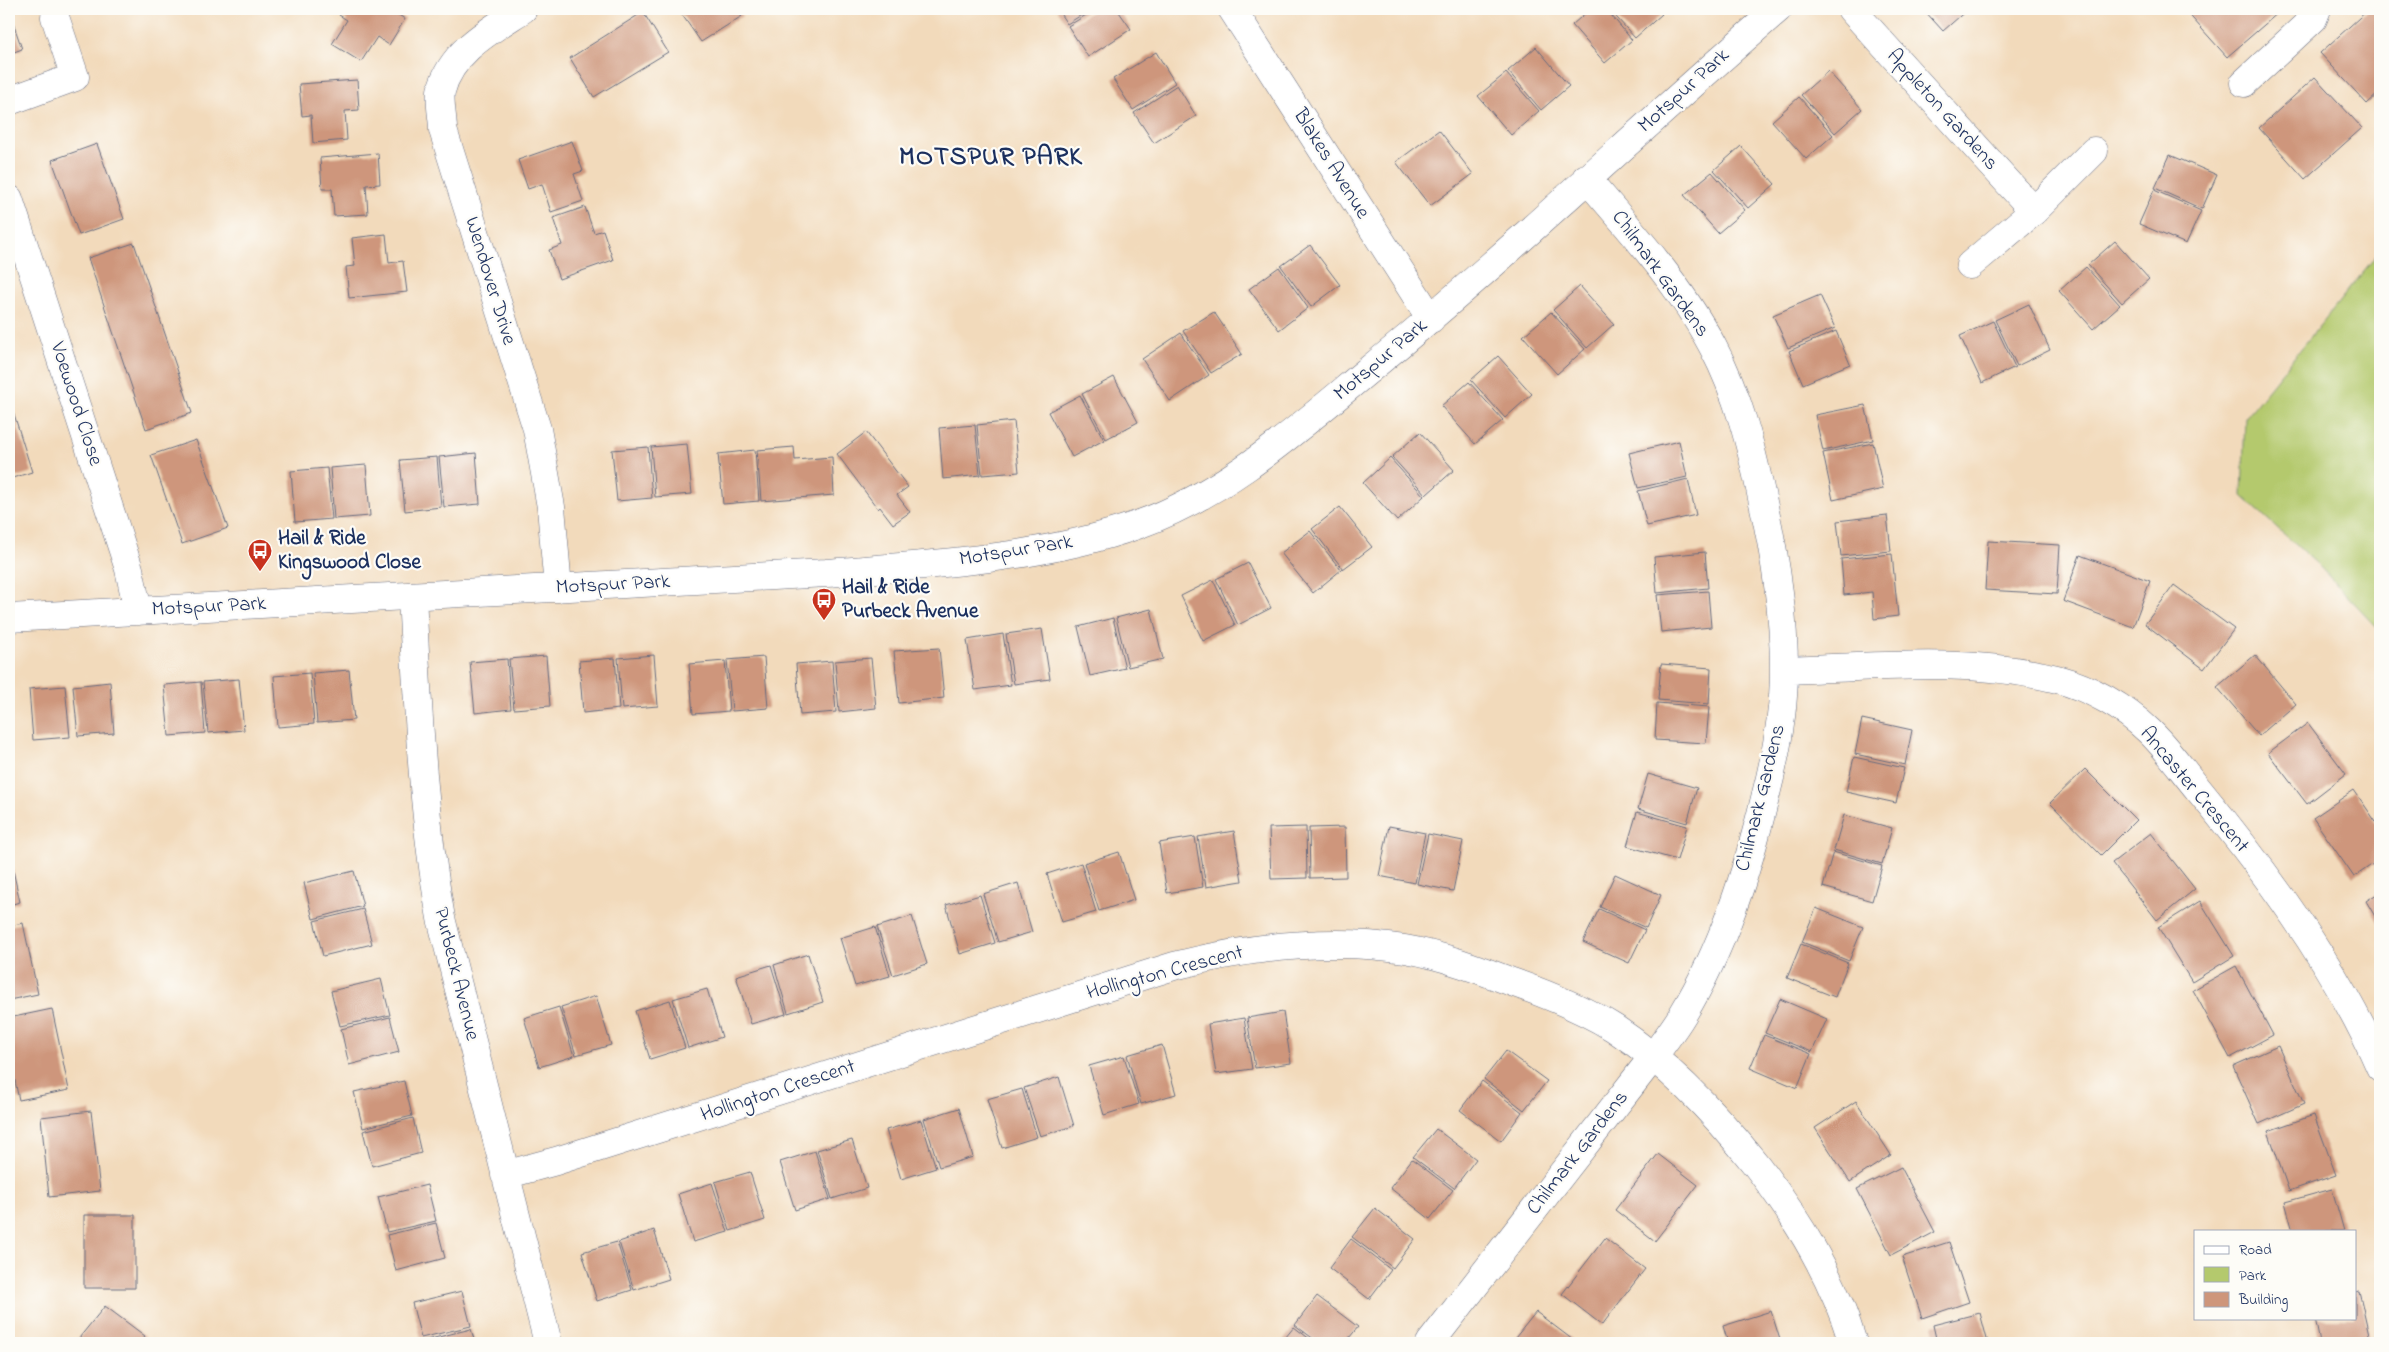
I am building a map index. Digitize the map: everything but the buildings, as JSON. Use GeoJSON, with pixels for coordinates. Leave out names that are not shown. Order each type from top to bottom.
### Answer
{"type":"FeatureCollection","features":[{"type":"Feature","properties":{"kind":"street","name":"Wendover Drive"},"geometry":{"type":"LineString","coordinates":[[523,9],[477,39],[454,63],[441,92],[443,130],[537,429],[551,507],[558,588]]}},
{"type":"Feature","properties":{"kind":"street","name":"Blakes Avenue"},"geometry":{"type":"LineString","coordinates":[[1232,9],[1431,319]]}},
{"type":"Feature","properties":{"kind":"street","name":"Motspur Park"},"geometry":{"type":"LineString","coordinates":[[9,618],[558,588],[914,566],[1042,550],[1137,525],[1181,507],[1229,480],[1306,422],[1431,319],[1586,178],[1778,9]]}},
{"type":"Feature","properties":{"kind":"street","name":"Appleton Gardens"},"geometry":{"type":"LineString","coordinates":[[1850,9],[2034,211]]}},
{"type":"Feature","properties":{"kind":"street"},"geometry":{"type":"LineString","coordinates":[[2244,83],[2315,14]]}},
{"type":"Feature","properties":{"kind":"street"},"geometry":{"type":"LineString","coordinates":[[9,101],[75,77],[55,17]]}},
{"type":"Feature","properties":{"kind":"street"},"geometry":{"type":"LineString","coordinates":[[1970,266],[2034,211],[2094,151]]}},
{"type":"Feature","properties":{"kind":"street","name":"Chilmark Gardens"},"geometry":{"type":"LineString","coordinates":[[1430,1343],[1653,1057],[1684,1013],[1710,961],[1736,896],[1755,840],[1781,726],[1784,670],[1780,601],[1771,536],[1754,462],[1736,398],[1714,348],[1693,312],[1630,230],[1586,178]]}},
{"type":"Feature","properties":{"kind":"street","name":"Voewood Close"},"geometry":{"type":"LineString","coordinates":[[9,199],[129,569],[138,611]]}},
{"type":"Feature","properties":{"kind":"street","name":"Purbeck Avenue"},"geometry":{"type":"LineString","coordinates":[[412,596],[422,758],[434,878],[441,918],[548,1343]]}},
{"type":"Feature","properties":{"kind":"street","name":"Ancaster Crescent"},"geometry":{"type":"LineString","coordinates":[[1784,670],[1927,666],[1998,669],[2058,679],[2109,699],[2150,732],[2214,808],[2267,879],[2320,956],[2370,1043],[2380,1067]]}},
{"type":"Feature","properties":{"kind":"street","name":"Hollington Crescent"},"geometry":{"type":"LineString","coordinates":[[506,1175],[556,1161],[1174,966],[1218,955],[1268,947],[1315,944],[1362,945],[1406,950],[1450,961],[1537,990],[1613,1028],[1653,1057],[1692,1091],[1735,1138],[1770,1182],[1802,1229],[1829,1276],[1853,1343]]}},
{"type":"Feature","properties":{"kind":"green space"},"geometry":{"type":"Polygon","coordinates":[[[2380,251],[2380,630],[2317,564],[2242,496],[2245,418],[2380,251]]]}},
{"type":"Feature","properties":{"kind":"place","name":"Hail & Ride Kingswood Close"},"geometry":{"type":"Point","coordinates":[260,572]}},
{"type":"Feature","properties":{"kind":"place","name":"Hail & Ride Purbeck Avenue"},"geometry":{"type":"Point","coordinates":[824,621]}},
{"type":"Feature","properties":{"kind":"district","name":"MOTSPUR PARK"},"geometry":{"type":"Point","coordinates":[991,158]}}]}
